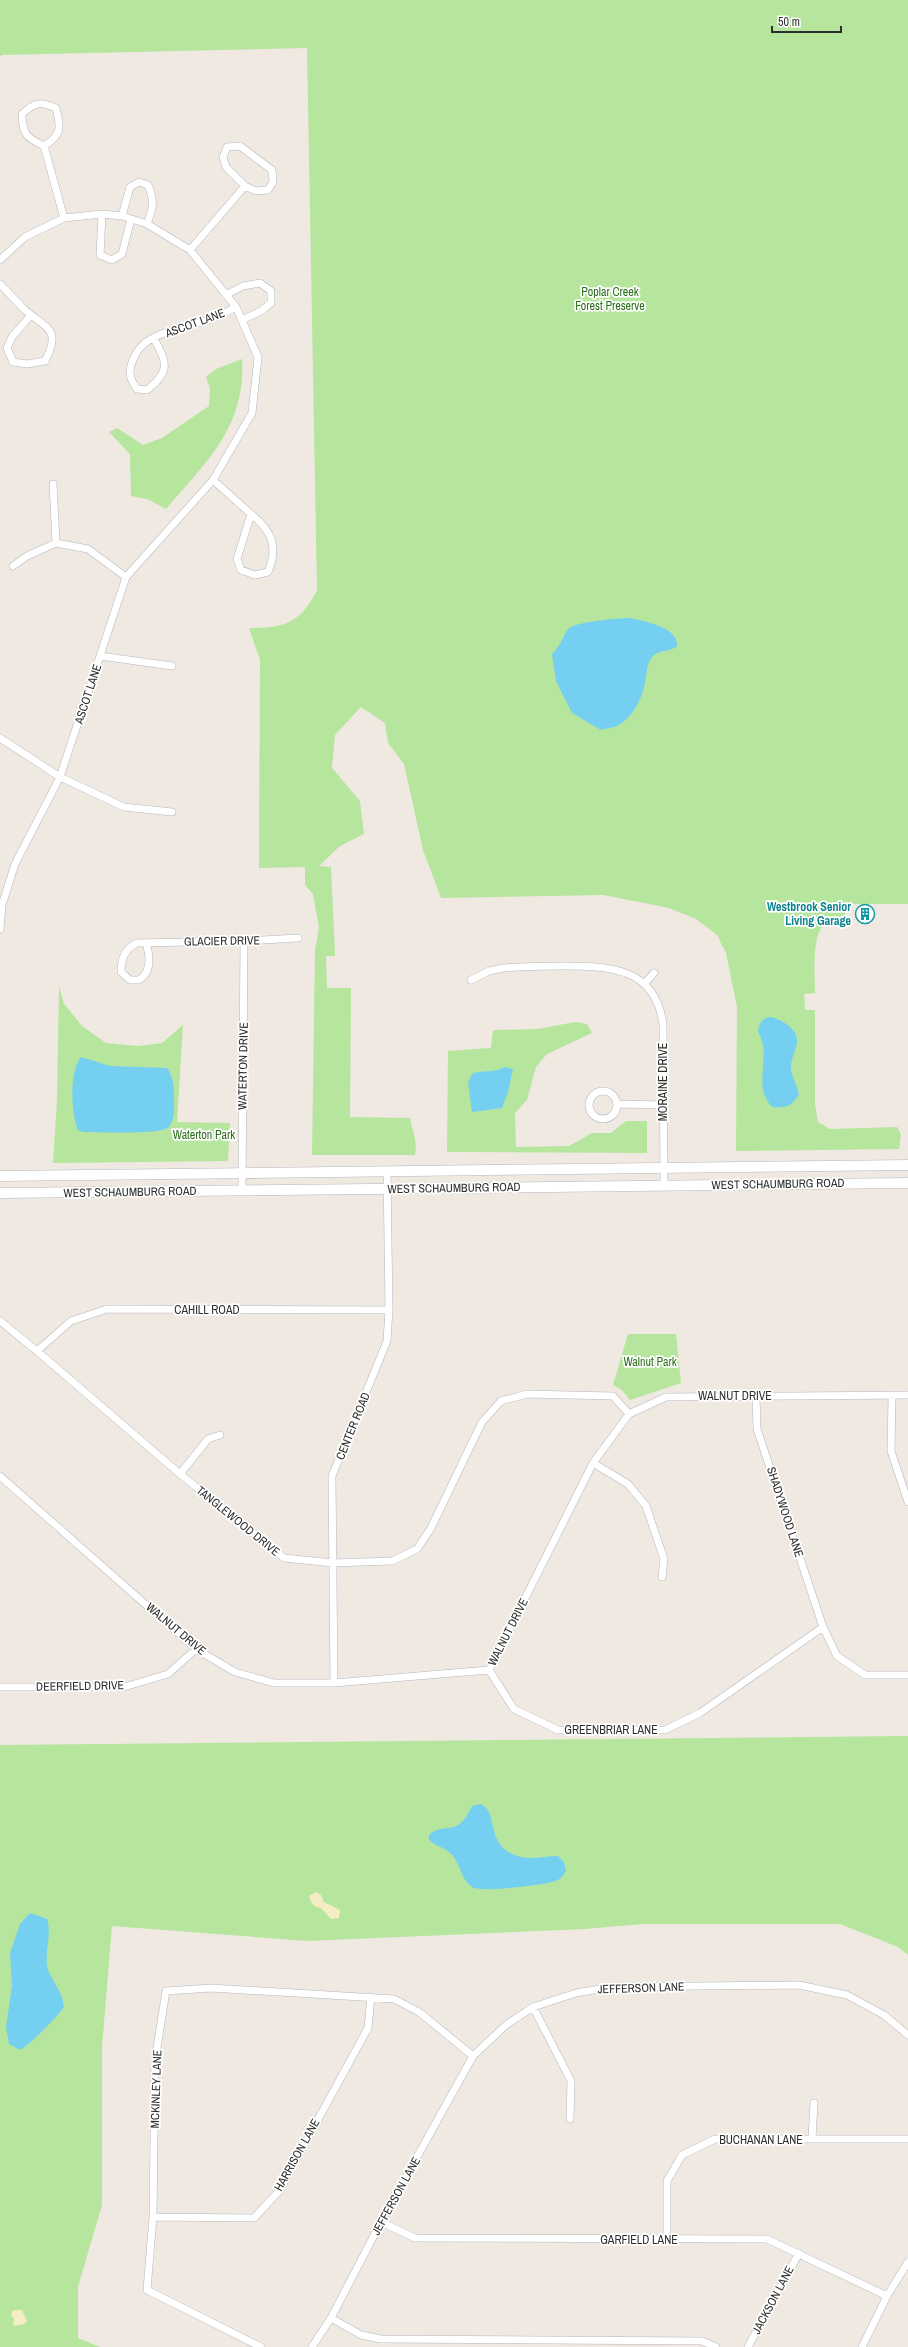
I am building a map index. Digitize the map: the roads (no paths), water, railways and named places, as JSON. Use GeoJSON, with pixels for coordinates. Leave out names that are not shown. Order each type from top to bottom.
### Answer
{"type":"FeatureCollection","features":[{"type":"Feature","properties":{"kind":"main road","name":"WEST SCHAUMBURG ROAD"},"geometry":{"type":"LineString","coordinates":[[0,1176],[908,1165]]}},
{"type":"Feature","properties":{"kind":"main road","name":"WEST SCHAUMBURG ROAD"},"geometry":{"type":"LineString","coordinates":[[0,1193],[908,1183]]}},
{"type":"Feature","properties":{"kind":"street"},"geometry":{"type":"LineString","coordinates":[[44,146],[54,140],[60,127],[56,108],[45,103],[32,105],[22,114],[22,129],[32,140],[44,146],[64,218]]}},
{"type":"Feature","properties":{"kind":"street"},"geometry":{"type":"LineString","coordinates":[[240,146],[272,170],[273,182],[268,190],[256,191],[245,186],[226,167],[223,157],[227,147],[240,146]]}},
{"type":"Feature","properties":{"kind":"street"},"geometry":{"type":"LineString","coordinates":[[122,216],[130,187],[139,182],[148,185],[153,197],[152,210],[147,224]]}},
{"type":"Feature","properties":{"kind":"street"},"geometry":{"type":"LineString","coordinates":[[190,250],[245,186]]}},
{"type":"Feature","properties":{"kind":"street"},"geometry":{"type":"LineString","coordinates":[[102,214],[100,255],[112,260],[122,254],[131,219]]}},
{"type":"Feature","properties":{"kind":"street","name":"ASCOT LANE"},"geometry":{"type":"LineString","coordinates":[[0,260],[26,237],[64,218],[102,214],[122,216],[147,224],[190,250],[236,307],[258,357],[252,413],[213,480],[126,577],[60,777],[15,864],[2,905],[0,929]]}},
{"type":"Feature","properties":{"kind":"street","name":"ASCOT LANE"},"geometry":{"type":"LineString","coordinates":[[226,295],[244,286],[260,283],[271,290],[271,303],[261,311],[242,320]]}},
{"type":"Feature","properties":{"kind":"street"},"geometry":{"type":"LineString","coordinates":[[0,284],[31,315],[44,322],[51,332],[53,346],[45,360],[27,364],[13,362],[7,348],[12,337],[31,315]]}},
{"type":"Feature","properties":{"kind":"street","name":"ASCOT LANE"},"geometry":{"type":"LineString","coordinates":[[154,339],[164,359],[164,373],[158,382],[147,390],[137,389],[130,378],[136,352],[146,342],[154,339],[213,318],[236,307]]}},
{"type":"Feature","properties":{"kind":"street"},"geometry":{"type":"LineString","coordinates":[[213,480],[267,528],[272,541],[274,559],[268,572],[255,575],[241,570],[237,559],[251,514]]}},
{"type":"Feature","properties":{"kind":"street"},"geometry":{"type":"LineString","coordinates":[[53,484],[56,543]]}},
{"type":"Feature","properties":{"kind":"street"},"geometry":{"type":"LineString","coordinates":[[13,566],[27,556],[56,543],[88,549],[126,577]]}},
{"type":"Feature","properties":{"kind":"street"},"geometry":{"type":"LineString","coordinates":[[100,656],[172,666]]}},
{"type":"Feature","properties":{"kind":"street"},"geometry":{"type":"LineString","coordinates":[[0,738],[60,777],[124,807],[172,812]]}},
{"type":"Feature","properties":{"kind":"street","name":"GLACIER DRIVE"},"geometry":{"type":"LineString","coordinates":[[146,943],[149,965],[148,971],[139,980],[130,980],[121,972],[122,958],[131,946],[146,943],[244,942],[298,938]]}},
{"type":"Feature","properties":{"kind":"street","name":"WATERTON DRIVE"},"geometry":{"type":"LineString","coordinates":[[242,1190],[244,942]]}},
{"type":"Feature","properties":{"kind":"street","name":"MORAINE DRIVE"},"geometry":{"type":"LineString","coordinates":[[471,980],[489,971],[503,968],[601,966],[637,978],[644,984],[656,1000],[661,1014],[664,1185]]}},
{"type":"Feature","properties":{"kind":"street"},"geometry":{"type":"LineString","coordinates":[[644,984],[654,973]]}},
{"type":"Feature","properties":{"kind":"street"},"geometry":{"type":"LineString","coordinates":[[605,1091],[614,1095],[618,1104],[615,1113],[603,1119],[594,1117],[589,1104],[596,1092],[605,1091]]}},
{"type":"Feature","properties":{"kind":"street"},"geometry":{"type":"LineString","coordinates":[[618,1104],[663,1105]]}},
{"type":"Feature","properties":{"kind":"street","name":"CENTER ROAD"},"geometry":{"type":"LineString","coordinates":[[334,1683],[332,1476],[387,1341],[389,1310],[387,1171]]}},
{"type":"Feature","properties":{"kind":"street","name":"CAHILL ROAD"},"geometry":{"type":"LineString","coordinates":[[38,1350],[71,1321],[107,1309],[389,1310]]}},
{"type":"Feature","properties":{"kind":"street","name":"TANGLEWOOD DRIVE"},"geometry":{"type":"LineString","coordinates":[[0,1321],[38,1350],[180,1474],[284,1558],[333,1563],[392,1561],[417,1549],[431,1528],[482,1422],[501,1401],[527,1394],[613,1396],[629,1414]]}},
{"type":"Feature","properties":{"kind":"street"},"geometry":{"type":"LineString","coordinates":[[892,1395],[891,1451],[908,1502]]}},
{"type":"Feature","properties":{"kind":"street","name":"WALNUT DRIVE"},"geometry":{"type":"LineString","coordinates":[[0,1476],[196,1649],[235,1672],[274,1683],[334,1683],[489,1670],[593,1464],[629,1414],[666,1396],[908,1395]]}},
{"type":"Feature","properties":{"kind":"street","name":"SHADYWOOD LANE"},"geometry":{"type":"LineString","coordinates":[[756,1396],[757,1429],[823,1627],[837,1656],[866,1675],[908,1675]]}},
{"type":"Feature","properties":{"kind":"street"},"geometry":{"type":"LineString","coordinates":[[180,1474],[208,1439],[220,1435]]}},
{"type":"Feature","properties":{"kind":"street"},"geometry":{"type":"LineString","coordinates":[[593,1464],[628,1484],[646,1506],[664,1559],[662,1577]]}},
{"type":"Feature","properties":{"kind":"street","name":"GREENBRIAR LANE"},"geometry":{"type":"LineString","coordinates":[[489,1670],[514,1709],[558,1730],[665,1730],[700,1714],[823,1627]]}},
{"type":"Feature","properties":{"kind":"street","name":"DEERFIELD DRIVE"},"geometry":{"type":"LineString","coordinates":[[0,1687],[124,1687],[168,1674],[196,1649]]}},
{"type":"Feature","properties":{"kind":"street","name":"JEFFERSON LANE"},"geometry":{"type":"LineString","coordinates":[[312,2347],[331,2318],[381,2222],[473,2056],[506,2025],[533,2007],[576,1992],[611,1987],[799,1985],[846,1995],[884,2015],[908,2035]]}},
{"type":"Feature","properties":{"kind":"street","name":"MCKINLEY LANE"},"geometry":{"type":"LineString","coordinates":[[261,2347],[147,2290],[153,2217],[155,2060],[166,1991],[211,1988],[394,1999],[419,2012],[473,2056]]}},
{"type":"Feature","properties":{"kind":"street","name":"HARRISON LANE"},"geometry":{"type":"LineString","coordinates":[[153,2217],[254,2218],[279,2192],[368,2028],[371,1997]]}},
{"type":"Feature","properties":{"kind":"street"},"geometry":{"type":"LineString","coordinates":[[533,2007],[571,2081],[570,2119]]}},
{"type":"Feature","properties":{"kind":"street"},"geometry":{"type":"LineString","coordinates":[[812,2139],[814,2103]]}},
{"type":"Feature","properties":{"kind":"street","name":"BUCHANAN LANE"},"geometry":{"type":"LineString","coordinates":[[667,2240],[667,2181],[682,2155],[715,2139],[908,2139]]}},
{"type":"Feature","properties":{"kind":"street","name":"GARFIELD LANE"},"geometry":{"type":"LineString","coordinates":[[381,2222],[415,2238],[667,2240],[767,2239],[888,2296]]}},
{"type":"Feature","properties":{"kind":"street","name":"JACKSON LANE"},"geometry":{"type":"LineString","coordinates":[[748,2347],[799,2253]]}},
{"type":"Feature","properties":{"kind":"street"},"geometry":{"type":"LineString","coordinates":[[862,2347],[888,2296],[908,2262]]}},
{"type":"Feature","properties":{"kind":"street"},"geometry":{"type":"LineString","coordinates":[[331,2318],[361,2335],[382,2339],[702,2341],[716,2347]]}},
{"type":"Feature","properties":{"kind":"water"},"geometry":{"type":"Polygon","coordinates":[[[630,618],[651,623],[666,630],[676,639],[677,646],[671,650],[658,653],[650,659],[645,685],[630,716],[617,726],[601,730],[572,713],[556,681],[552,654],[558,647],[567,630],[573,626],[598,621],[630,618]]]}},
{"type":"Feature","properties":{"kind":"water"},"geometry":{"type":"Polygon","coordinates":[[[771,1017],[780,1020],[793,1029],[797,1038],[791,1063],[791,1071],[799,1094],[794,1102],[784,1107],[772,1107],[766,1099],[763,1090],[762,1080],[764,1051],[758,1032],[759,1026],[765,1018],[771,1017]]]}},
{"type":"Feature","properties":{"kind":"water"},"geometry":{"type":"Polygon","coordinates":[[[81,1057],[110,1066],[167,1068],[172,1079],[174,1091],[174,1114],[169,1127],[164,1130],[155,1131],[115,1133],[83,1132],[78,1130],[74,1114],[72,1093],[74,1072],[81,1057]]]}},
{"type":"Feature","properties":{"kind":"water"},"geometry":{"type":"Polygon","coordinates":[[[505,1067],[513,1069],[508,1092],[502,1108],[472,1112],[468,1082],[473,1073],[497,1070],[505,1067]]]}},
{"type":"Feature","properties":{"kind":"water"},"geometry":{"type":"Polygon","coordinates":[[[480,1804],[486,1808],[490,1814],[496,1838],[501,1846],[509,1852],[526,1858],[558,1856],[564,1862],[566,1871],[561,1877],[552,1882],[516,1887],[480,1889],[469,1885],[454,1857],[448,1851],[429,1840],[429,1835],[435,1831],[451,1828],[461,1823],[472,1806],[480,1804]]]}},
{"type":"Feature","properties":{"kind":"water"},"geometry":{"type":"Polygon","coordinates":[[[30,1913],[47,1919],[49,1936],[47,1966],[50,1975],[61,1995],[64,2006],[44,2030],[20,2050],[9,2044],[6,2027],[12,1986],[10,1953],[20,1924],[30,1913]]]}},
{"type":"Feature","properties":{"kind":"place","name":"Westbrook Senior Living Garage"},"geometry":{"type":"Point","coordinates":[865,914]}},
{"type":"Feature","properties":{"kind":"park label","name":"Poplar Creek Forest Preserve"},"geometry":{"type":"Point","coordinates":[610,299]}},
{"type":"Feature","properties":{"kind":"park label","name":"Waterton Park"},"geometry":{"type":"Point","coordinates":[204,1135]}},
{"type":"Feature","properties":{"kind":"park label","name":"Walnut Park"},"geometry":{"type":"Point","coordinates":[650,1362]}}]}
